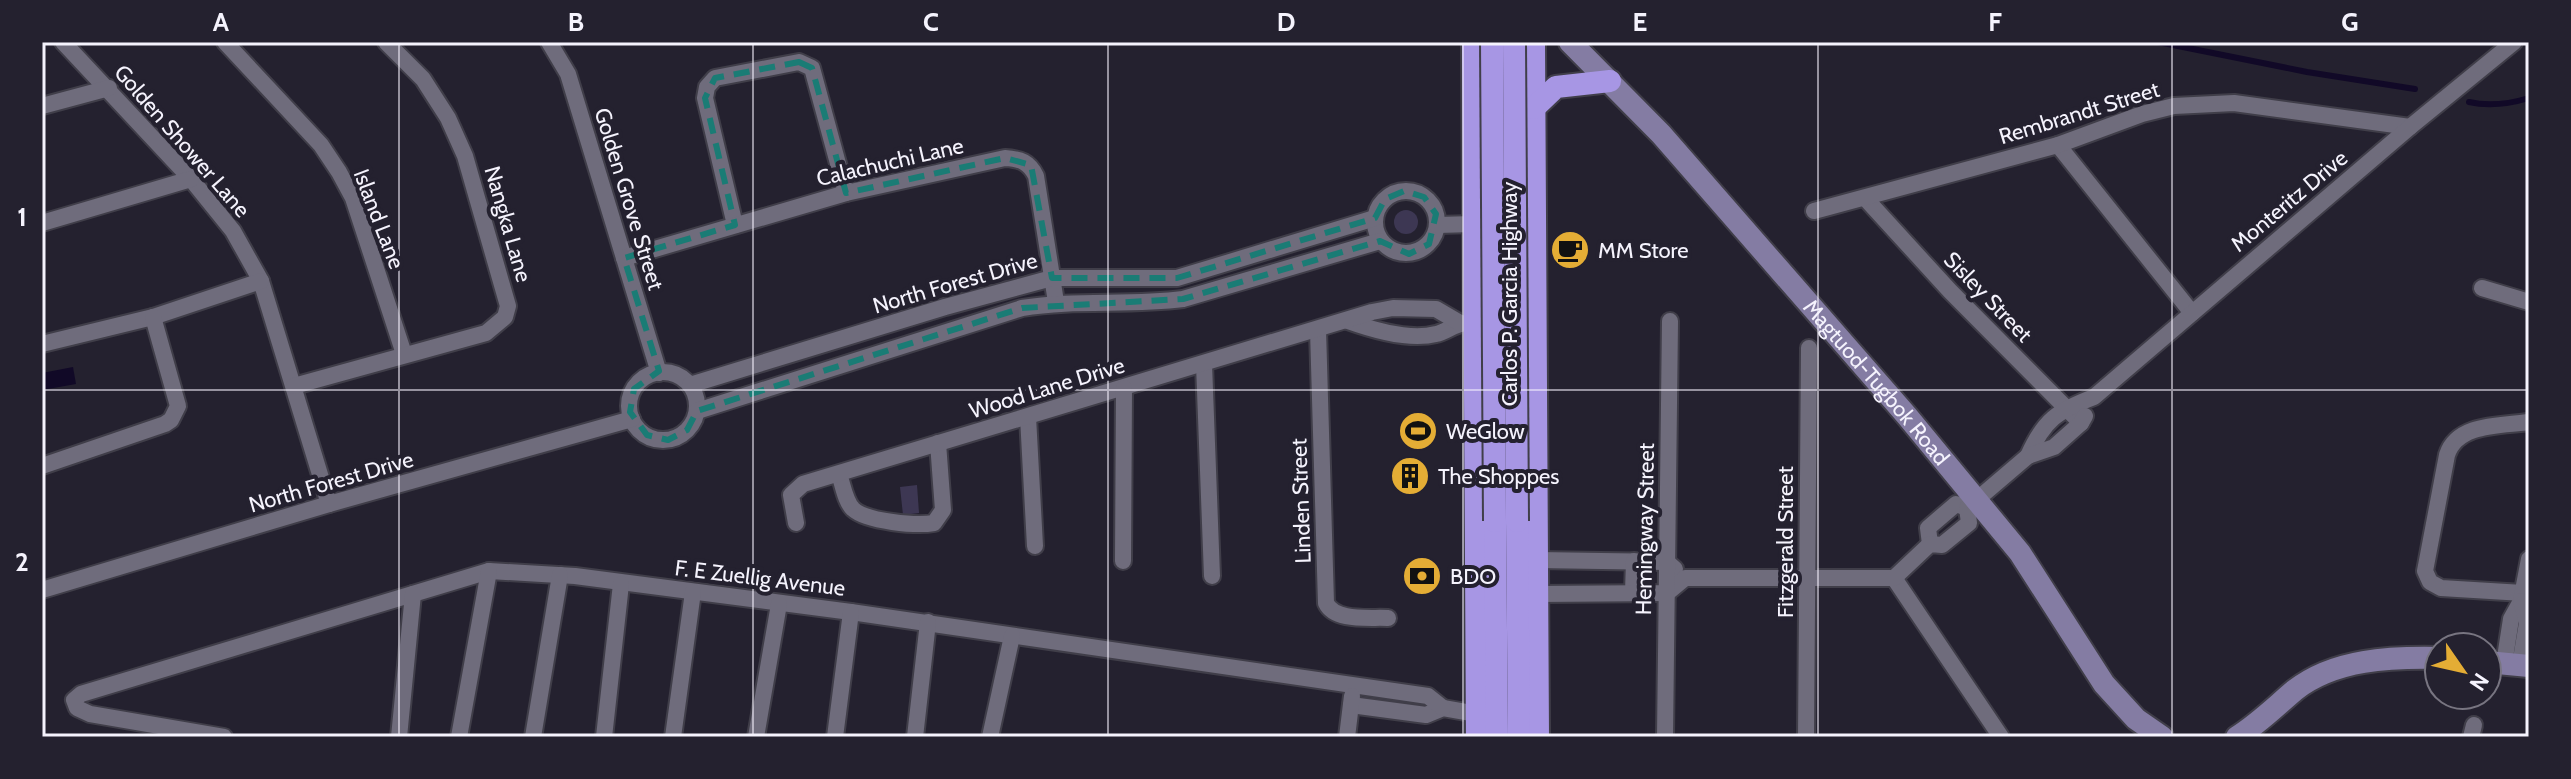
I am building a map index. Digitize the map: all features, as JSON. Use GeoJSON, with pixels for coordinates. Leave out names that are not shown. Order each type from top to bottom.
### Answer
{"type":"FeatureCollection","features":[{"type":"Feature","properties":{"kind":"highway","name":"Carlos P. Garcia Highway"},"geometry":{"type":"LineString","coordinates":[[1473,42],[1474,224],[1468,323],[1476,470],[1477,737]]}},
{"type":"Feature","properties":{"kind":"highway","name":"Carlos P. Garcia Highway"},"geometry":{"type":"LineString","coordinates":[[1492,42],[1506,521],[1519,737]]}},
{"type":"Feature","properties":{"kind":"highway","name":"Carlos P. Garcia Highway"},"geometry":{"type":"LineString","coordinates":[[1497,737],[1506,521],[1514,42]]}},
{"type":"Feature","properties":{"kind":"highway","name":"Carlos P. Garcia Highway"},"geometry":{"type":"LineString","coordinates":[[1534,42],[1538,737]]}},
{"type":"Feature","properties":{"kind":"highway"},"geometry":{"type":"LineString","coordinates":[[1473,77],[1534,76]]}},
{"type":"Feature","properties":{"kind":"highway"},"geometry":{"type":"LineString","coordinates":[[1534,108],[1556,87],[1610,81]]}},
{"type":"Feature","properties":{"kind":"highway"},"geometry":{"type":"LineString","coordinates":[[1474,143],[1534,142]]}},
{"type":"Feature","properties":{"kind":"highway"},"geometry":{"type":"LineString","coordinates":[[1474,224],[1535,224]]}},
{"type":"Feature","properties":{"kind":"highway"},"geometry":{"type":"LineString","coordinates":[[1468,323],[1535,322]]}},
{"type":"Feature","properties":{"kind":"highway"},"geometry":{"type":"LineString","coordinates":[[1476,470],[1536,469]]}},
{"type":"Feature","properties":{"kind":"main road","name":"Magtuod-Tugbok Road"},"geometry":{"type":"LineString","coordinates":[[1570,42],[1694,171],[1907,416],[1972,504],[2036,575],[2104,684],[2136,719],[2162,737]]}},
{"type":"Feature","properties":{"kind":"main road"},"geometry":{"type":"LineString","coordinates":[[2237,737],[2317,676],[2358,663],[2388,658],[2423,658]]}},
{"type":"Feature","properties":{"kind":"street","name":"Golden Shower Lane"},"geometry":{"type":"LineString","coordinates":[[63,42],[191,179],[233,231],[261,281],[329,504]]}},
{"type":"Feature","properties":{"kind":"street","name":"Island Lane"},"geometry":{"type":"LineString","coordinates":[[225,42],[321,145],[339,172],[353,198],[404,354]]}},
{"type":"Feature","properties":{"kind":"street","name":"Golden Grove Street"},"geometry":{"type":"LineString","coordinates":[[549,42],[568,74],[659,373]]}},
{"type":"Feature","properties":{"kind":"street","name":"Monteritz Drive"},"geometry":{"type":"LineString","coordinates":[[2028,456],[2039,431],[2066,408],[2094,397],[2514,42]]}},
{"type":"Feature","properties":{"kind":"street","name":"Nangka Lane"},"geometry":{"type":"LineString","coordinates":[[294,386],[486,333],[505,317],[508,306],[465,156],[448,118],[423,79],[396,46]]}},
{"type":"Feature","properties":{"kind":"street"},"geometry":{"type":"LineString","coordinates":[[735,225],[705,98],[707,87],[715,78],[799,62],[812,68],[846,193]]}},
{"type":"Feature","properties":{"kind":"street"},"geometry":{"type":"LineString","coordinates":[[42,106],[109,88]]}},
{"type":"Feature","properties":{"kind":"street","name":"Rembrandt Street"},"geometry":{"type":"LineString","coordinates":[[1814,211],[2058,145],[2142,114],[2174,106],[2234,103],[2410,127]]}},
{"type":"Feature","properties":{"kind":"street"},"geometry":{"type":"LineString","coordinates":[[2058,145],[2192,313]]}},
{"type":"Feature","properties":{"kind":"street","name":"Calachuchi Lane"},"geometry":{"type":"LineString","coordinates":[[624,258],[846,193],[1005,158],[1031,165],[1036,176],[1056,302]]}},
{"type":"Feature","properties":{"kind":"street"},"geometry":{"type":"LineString","coordinates":[[42,223],[191,179]]}},
{"type":"Feature","properties":{"kind":"street"},"geometry":{"type":"LineString","coordinates":[[1415,192],[1432,204],[1437,225],[1429,244],[1409,254],[1398,253],[1380,241],[1375,218],[1385,199],[1394,193],[1415,192]]}},
{"type":"Feature","properties":{"kind":"street","name":"Sisley Street"},"geometry":{"type":"LineString","coordinates":[[1866,199],[1950,291],[2081,423]]}},
{"type":"Feature","properties":{"kind":"street","name":"North Forest Drive"},"geometry":{"type":"LineString","coordinates":[[690,385],[945,307],[1052,278],[1177,278],[1375,218]]}},
{"type":"Feature","properties":{"kind":"street"},"geometry":{"type":"LineString","coordinates":[[1437,225],[1474,224]]}},
{"type":"Feature","properties":{"kind":"street"},"geometry":{"type":"LineString","coordinates":[[1309,238],[1315,260]]}},
{"type":"Feature","properties":{"kind":"street","name":"North Forest Drive"},"geometry":{"type":"LineString","coordinates":[[697,411],[1022,308],[1056,302],[1183,299],[1380,241]]}},
{"type":"Feature","properties":{"kind":"street"},"geometry":{"type":"LineString","coordinates":[[42,344],[153,317],[261,281]]}},
{"type":"Feature","properties":{"kind":"street"},"geometry":{"type":"LineString","coordinates":[[2482,288],[2529,302]]}},
{"type":"Feature","properties":{"kind":"street","name":"Wood Lane Drive"},"geometry":{"type":"LineString","coordinates":[[796,523],[791,500],[794,490],[803,484],[1382,310],[1436,309],[1468,323]]}},
{"type":"Feature","properties":{"kind":"street"},"geometry":{"type":"LineString","coordinates":[[42,466],[171,420],[178,406],[153,317]]}},
{"type":"Feature","properties":{"kind":"street"},"geometry":{"type":"LineString","coordinates":[[1348,321],[1369,329],[1419,336],[1436,334],[1468,323]]}},
{"type":"Feature","properties":{"kind":"street","name":"Hemingway Street"},"geometry":{"type":"LineString","coordinates":[[1665,737],[1670,321]]}},
{"type":"Feature","properties":{"kind":"street","name":"Linden Street"},"geometry":{"type":"LineString","coordinates":[[1318,330],[1326,603],[1331,612],[1340,615],[1388,618]]}},
{"type":"Feature","properties":{"kind":"street","name":"Fitzgerald Street"},"geometry":{"type":"LineString","coordinates":[[1806,737],[1809,348]]}},
{"type":"Feature","properties":{"kind":"street"},"geometry":{"type":"LineString","coordinates":[[1204,364],[1212,576]]}},
{"type":"Feature","properties":{"kind":"street"},"geometry":{"type":"LineString","coordinates":[[659,373],[680,376],[690,385],[695,393],[697,411],[687,430],[668,440],[647,435],[632,419],[630,404],[634,389],[645,378],[659,373]]}},
{"type":"Feature","properties":{"kind":"street"},"geometry":{"type":"LineString","coordinates":[[1123,561],[1124,388]]}},
{"type":"Feature","properties":{"kind":"street","name":"Monteritz Drive"},"geometry":{"type":"LineString","coordinates":[[1894,578],[1930,544],[1928,528],[1956,504],[1972,504],[2028,456],[2054,447],[2081,423],[2094,397]]}},
{"type":"Feature","properties":{"kind":"street"},"geometry":{"type":"LineString","coordinates":[[1028,417],[1035,546]]}},
{"type":"Feature","properties":{"kind":"street","name":"North Forest Drive"},"geometry":{"type":"LineString","coordinates":[[42,590],[329,504],[632,419]]}},
{"type":"Feature","properties":{"kind":"street"},"geometry":{"type":"LineString","coordinates":[[2522,597],[2441,588],[2430,582],[2425,571],[2447,455],[2455,439],[2469,431],[2529,422]]}},
{"type":"Feature","properties":{"kind":"street"},"geometry":{"type":"LineString","coordinates":[[839,474],[848,503],[864,516],[934,523],[943,510],[938,443]]}},
{"type":"Feature","properties":{"kind":"street"},"geometry":{"type":"LineString","coordinates":[[2510,664],[2511,619],[2522,597],[2529,559]]}},
{"type":"Feature","properties":{"kind":"street"},"geometry":{"type":"LineString","coordinates":[[1537,560],[1667,562],[1685,578]]}},
{"type":"Feature","properties":{"kind":"street"},"geometry":{"type":"LineString","coordinates":[[1633,593],[1634,561]]}},
{"type":"Feature","properties":{"kind":"street"},"geometry":{"type":"LineString","coordinates":[[459,737],[489,571]]}},
{"type":"Feature","properties":{"kind":"street","name":"F. E Zuellig Avenue"},"geometry":{"type":"LineString","coordinates":[[224,737],[83,712],[74,700],[81,694],[489,571],[560,575],[928,622],[1428,696],[1443,708],[1477,714]]}},
{"type":"Feature","properties":{"kind":"street"},"geometry":{"type":"LineString","coordinates":[[533,737],[560,575]]}},
{"type":"Feature","properties":{"kind":"street"},"geometry":{"type":"LineString","coordinates":[[1537,594],[1667,593],[1685,578],[1894,578],[1993,733]]}},
{"type":"Feature","properties":{"kind":"street"},"geometry":{"type":"LineString","coordinates":[[604,737],[621,584]]}},
{"type":"Feature","properties":{"kind":"street"},"geometry":{"type":"LineString","coordinates":[[673,737],[693,592]]}},
{"type":"Feature","properties":{"kind":"street"},"geometry":{"type":"LineString","coordinates":[[399,737],[413,594]]}},
{"type":"Feature","properties":{"kind":"street"},"geometry":{"type":"LineString","coordinates":[[756,737],[779,604]]}},
{"type":"Feature","properties":{"kind":"street"},"geometry":{"type":"LineString","coordinates":[[835,737],[851,612]]}},
{"type":"Feature","properties":{"kind":"street"},"geometry":{"type":"LineString","coordinates":[[915,737],[928,622]]}},
{"type":"Feature","properties":{"kind":"street"},"geometry":{"type":"LineString","coordinates":[[994,736],[1012,636]]}},
{"type":"Feature","properties":{"kind":"street"},"geometry":{"type":"LineString","coordinates":[[1347,737],[1354,686]]}},
{"type":"Feature","properties":{"kind":"street","name":"F. E Zuellig Avenue"},"geometry":{"type":"LineString","coordinates":[[1351,705],[1426,715],[1443,708]]}},
{"type":"Feature","properties":{"kind":"highlighted area"},"geometry":{"type":"Polygon","coordinates":[[[799,62],[812,68],[846,193],[1005,158],[1031,165],[1052,278],[1177,278],[1375,218],[1385,199],[1404,191],[1424,197],[1436,214],[1429,244],[1409,254],[1380,241],[1183,299],[1022,308],[697,411],[687,430],[668,440],[647,435],[630,412],[634,389],[659,371],[624,258],[735,225],[705,98],[715,78],[799,62]]]}},
{"type":"Feature","properties":{"kind":"shaded area"},"geometry":{"type":"Polygon","coordinates":[[[1406,210],[1417,217],[1418,222],[1411,233],[1406,234],[1395,227],[1394,222],[1401,211],[1406,210]]]}},
{"type":"Feature","properties":{"kind":"shaded area"},"geometry":{"type":"Polygon","coordinates":[[[73,367],[76,384],[42,390],[42,373],[73,367]]]}},
{"type":"Feature","properties":{"kind":"shaded area"},"geometry":{"type":"Polygon","coordinates":[[[917,485],[919,513],[903,515],[900,487],[917,485]]]}},
{"type":"Feature","properties":{"kind":"waterway"},"geometry":{"type":"LineString","coordinates":[[2158,42],[2307,72],[2415,89]]}},
{"type":"Feature","properties":{"kind":"waterway"},"geometry":{"type":"LineString","coordinates":[[2469,102],[2499,104],[2529,98]]}},
{"type":"Feature","properties":{"kind":"place","name":"MM Store"},"geometry":{"type":"Point","coordinates":[1570,250]}},
{"type":"Feature","properties":{"kind":"place","name":"WeGlow"},"geometry":{"type":"Point","coordinates":[1418,431]}},
{"type":"Feature","properties":{"kind":"place","name":"The Shoppes"},"geometry":{"type":"Point","coordinates":[1410,476]}},
{"type":"Feature","properties":{"kind":"place","name":"BDO"},"geometry":{"type":"Point","coordinates":[1422,576]}}]}
